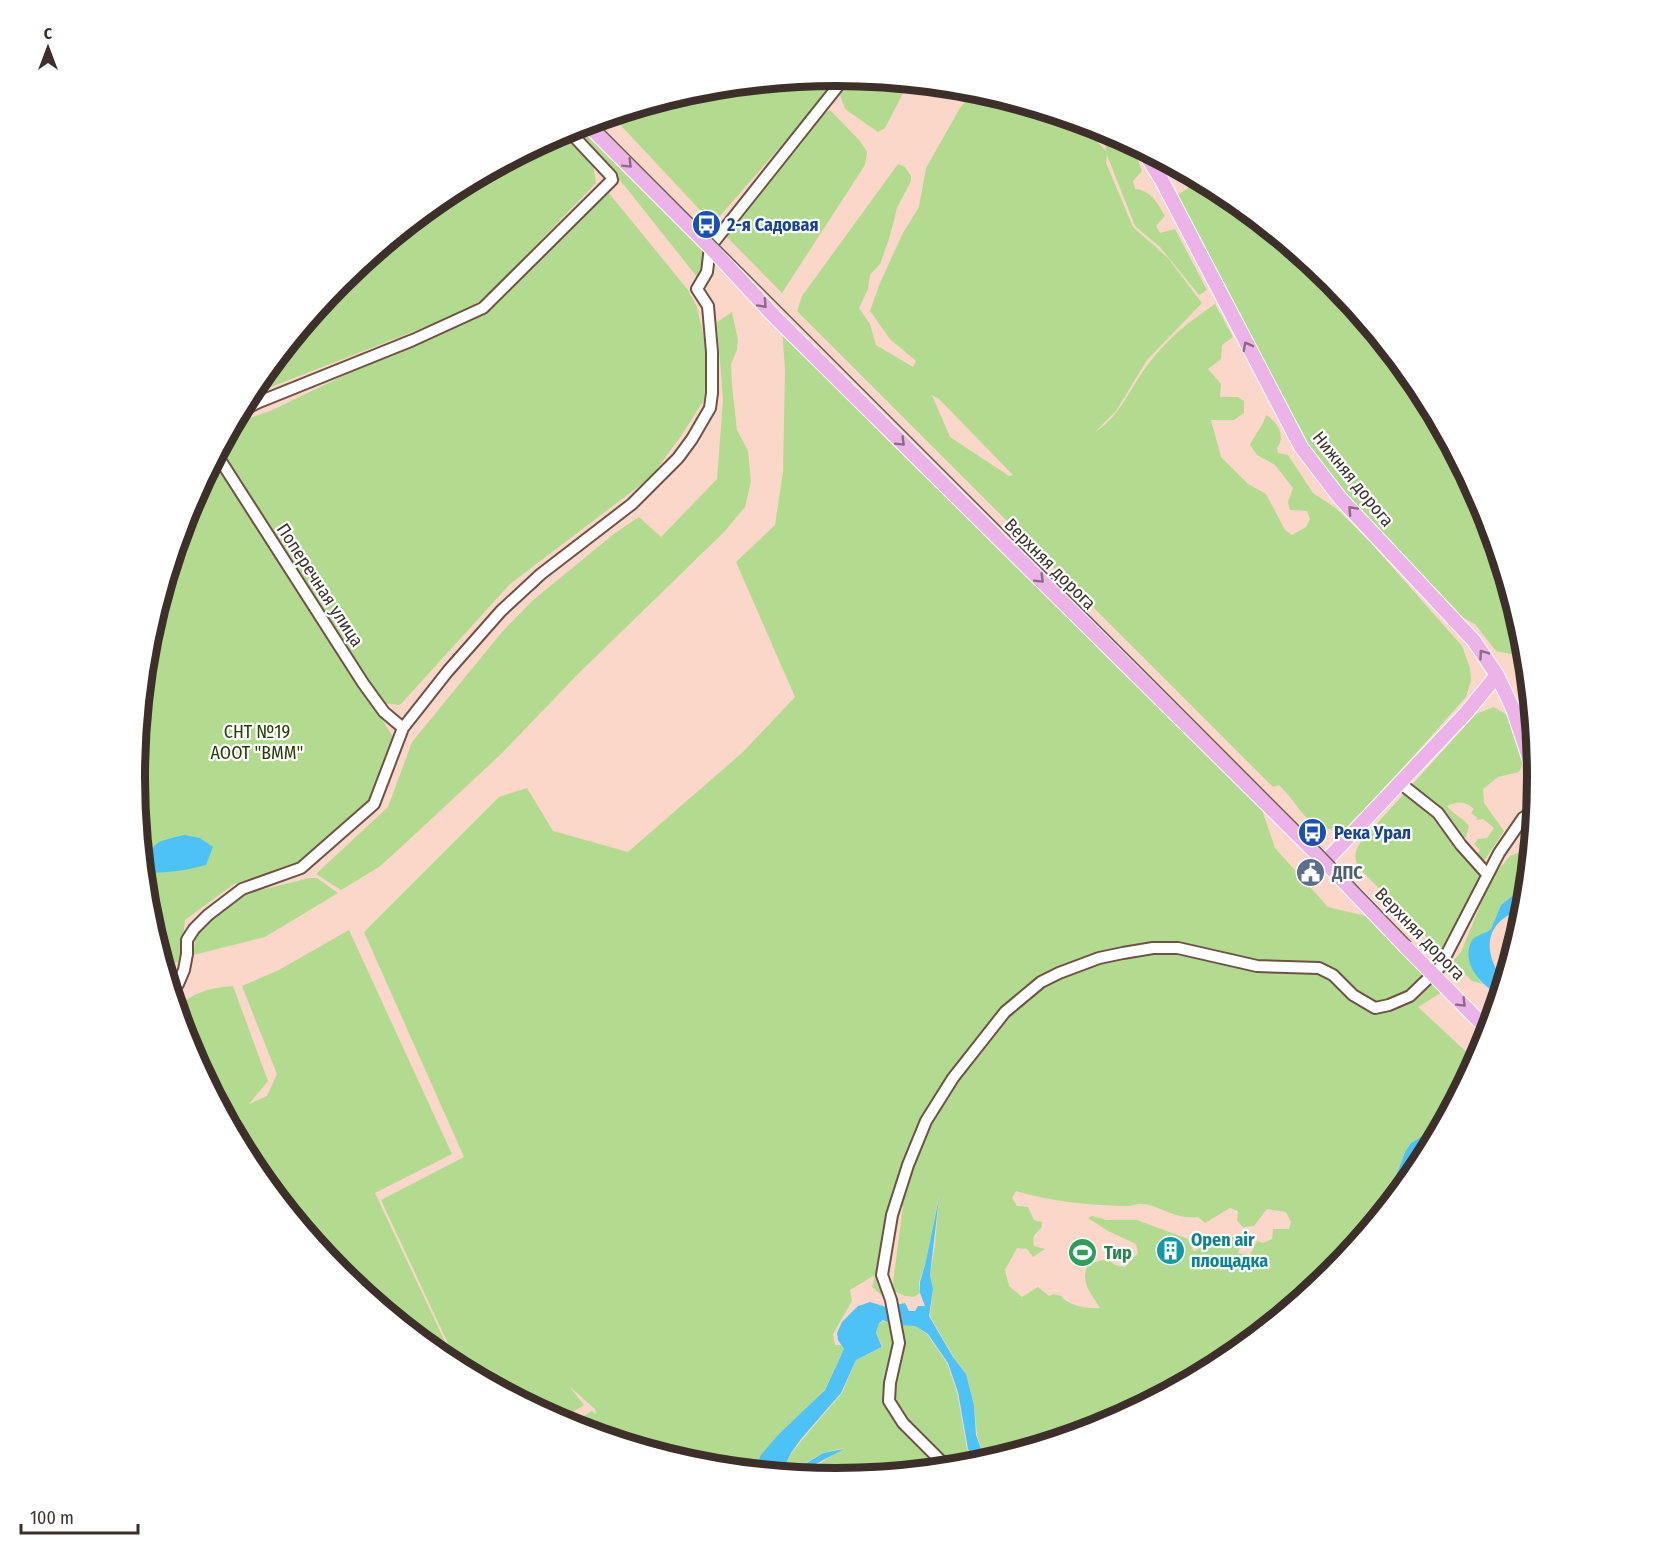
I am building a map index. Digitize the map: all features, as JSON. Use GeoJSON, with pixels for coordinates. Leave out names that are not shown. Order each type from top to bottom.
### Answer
{"type":"FeatureCollection","features":[{"type":"Feature","properties":{"kind":"main road","name":"Верхняя дорога"},"geometry":{"type":"LineString","coordinates":[[593,130],[784,326],[1325,862],[1482,1024]]}},
{"type":"Feature","properties":{"kind":"main road","name":"Нижняя дорога"},"geometry":{"type":"LineString","coordinates":[[1150,161],[1301,447],[1340,498],[1474,641],[1497,675],[1513,709],[1527,753]]}},
{"type":"Feature","properties":{"kind":"main road"},"geometry":{"type":"LineString","coordinates":[[1325,862],[1466,713],[1497,675]]}},
{"type":"Feature","properties":{"kind":"street"},"geometry":{"type":"LineString","coordinates":[[178,984],[184,970],[187,940],[194,929],[242,889],[301,868],[374,804],[403,728],[448,671],[501,611],[541,574],[632,504],[678,458],[692,439],[710,408],[712,393],[712,352],[708,306],[697,289],[707,272],[710,248],[838,86]]}},
{"type":"Feature","properties":{"kind":"street"},"geometry":{"type":"LineString","coordinates":[[255,404],[412,340],[483,308],[612,180],[611,176],[575,137]]}},
{"type":"Feature","properties":{"kind":"street","name":"Поперечная улица"},"geometry":{"type":"LineString","coordinates":[[221,461],[363,683],[384,712],[403,728]]}},
{"type":"Feature","properties":{"kind":"street"},"geometry":{"type":"LineString","coordinates":[[1400,783],[1438,813],[1461,845],[1487,874]]}},
{"type":"Feature","properties":{"kind":"street"},"geometry":{"type":"LineString","coordinates":[[941,1461],[903,1423],[889,1401],[890,1383],[899,1343],[891,1300],[882,1275],[892,1215],[908,1165],[926,1121],[953,1078],[1005,1012],[1041,982],[1059,973],[1099,958],[1153,948],[1178,948],[1257,966],[1319,968],[1333,975],[1362,1001],[1375,1008],[1389,1005],[1410,996],[1440,967],[1487,874],[1523,818],[1527,815]]}},
{"type":"Feature","properties":{"kind":"green space"},"geometry":{"type":"Polygon","coordinates":[[[833,86],[713,224],[617,121],[658,109],[746,91],[833,86]]]}},
{"type":"Feature","properties":{"kind":"green space"},"geometry":{"type":"Polygon","coordinates":[[[847,86],[905,89],[885,128],[878,132],[845,109],[840,95],[847,86]]]}},
{"type":"Feature","properties":{"kind":"green space"},"geometry":{"type":"Polygon","coordinates":[[[968,98],[1059,122],[1091,134],[1106,151],[1105,143],[1108,141],[1134,153],[1142,171],[1133,181],[1135,189],[1145,192],[1157,202],[1165,216],[1156,226],[1160,233],[1175,229],[1207,290],[1199,295],[1160,247],[1135,226],[1107,155],[1106,163],[1133,227],[1168,258],[1202,303],[1147,360],[1116,411],[1095,432],[1104,426],[1118,410],[1156,354],[1188,324],[1215,304],[1233,337],[1222,345],[1221,359],[1208,369],[1221,384],[1220,397],[1238,397],[1244,401],[1244,413],[1234,420],[1211,420],[1221,457],[1248,484],[1266,494],[1285,530],[1292,535],[1306,527],[1310,519],[1307,511],[1290,510],[1288,502],[1293,488],[1275,465],[1257,455],[1250,445],[1266,415],[1270,418],[1277,425],[1281,434],[1278,453],[1288,455],[1313,493],[1337,509],[1371,543],[1462,646],[1470,668],[1471,680],[1466,697],[1351,826],[1337,829],[1316,825],[1301,812],[1279,785],[1273,787],[797,311],[802,296],[898,164],[905,167],[911,176],[911,181],[897,208],[880,264],[870,275],[868,289],[859,308],[870,324],[876,345],[913,367],[916,361],[890,339],[870,311],[903,233],[919,207],[926,168],[968,98]],[[932,395],[950,437],[1009,476],[1013,475],[939,399],[932,395]]]}},
{"type":"Feature","properties":{"kind":"green space"},"geometry":{"type":"Polygon","coordinates":[[[830,110],[860,141],[867,152],[865,165],[782,293],[727,237],[820,117],[830,110]]]}},
{"type":"Feature","properties":{"kind":"green space"},"geometry":{"type":"Polygon","coordinates":[[[587,132],[702,247],[704,263],[697,277],[624,185],[577,136],[587,132]]]}},
{"type":"Feature","properties":{"kind":"green space"},"geometry":{"type":"Polygon","coordinates":[[[568,140],[593,165],[596,183],[484,299],[456,315],[264,389],[317,321],[381,257],[416,228],[491,178],[568,140]]]}},
{"type":"Feature","properties":{"kind":"green space"},"geometry":{"type":"Polygon","coordinates":[[[1188,181],[1257,228],[1292,257],[1356,321],[1411,393],[1457,471],[1475,512],[1504,598],[1515,642],[1515,655],[1496,651],[1475,624],[1454,613],[1345,494],[1307,444],[1176,196],[1190,187],[1188,181]]]}},
{"type":"Feature","properties":{"kind":"green space"},"geometry":{"type":"Polygon","coordinates":[[[608,192],[688,290],[697,307],[708,356],[704,400],[651,477],[510,584],[400,705],[382,703],[224,457],[245,420],[270,411],[412,343],[484,313],[608,192]]]}},
{"type":"Feature","properties":{"kind":"green space"},"geometry":{"type":"Polygon","coordinates":[[[732,312],[738,340],[737,350],[731,364],[732,386],[737,430],[748,451],[751,481],[745,507],[724,532],[578,674],[501,754],[379,867],[341,890],[316,874],[388,807],[412,742],[502,632],[532,601],[615,533],[639,517],[661,537],[717,479],[723,400],[717,322],[732,312]]]}},
{"type":"Feature","properties":{"kind":"green space"},"geometry":{"type":"Polygon","coordinates":[[[782,325],[1261,807],[1275,848],[1328,907],[1366,916],[1442,992],[1418,1007],[1469,1055],[1430,1131],[1411,1143],[1405,1152],[1391,1190],[1385,1198],[1325,1266],[1257,1326],[1182,1376],[1101,1416],[1059,1432],[983,1452],[977,1435],[974,1404],[966,1374],[930,1316],[933,1289],[930,1275],[939,1196],[925,1265],[919,1282],[920,1293],[914,1297],[892,1290],[903,1206],[895,1205],[884,1297],[872,1287],[875,1275],[850,1290],[852,1301],[833,1334],[835,1345],[841,1345],[844,1349],[825,1389],[760,1456],[758,1464],[702,1455],[614,1432],[579,1419],[592,1411],[596,1414],[595,1409],[569,1386],[584,1405],[569,1415],[491,1376],[452,1352],[381,1200],[464,1157],[364,932],[499,797],[527,788],[553,831],[628,852],[743,752],[795,697],[736,562],[775,525],[783,472],[785,371],[782,325]],[[1016,1191],[1012,1198],[1017,1206],[1028,1207],[1034,1220],[1042,1222],[1042,1226],[1034,1236],[1034,1246],[1045,1249],[1033,1257],[1027,1249],[1017,1248],[1005,1270],[1009,1286],[1022,1297],[1038,1287],[1049,1296],[1054,1294],[1061,1296],[1079,1306],[1091,1308],[1100,1308],[1086,1282],[1088,1264],[1107,1259],[1115,1265],[1125,1267],[1138,1253],[1136,1244],[1108,1231],[1088,1218],[1092,1216],[1107,1220],[1137,1220],[1188,1239],[1194,1252],[1212,1237],[1239,1237],[1242,1242],[1238,1253],[1250,1255],[1257,1241],[1263,1243],[1272,1239],[1273,1229],[1289,1229],[1291,1222],[1286,1212],[1267,1209],[1254,1226],[1243,1227],[1237,1221],[1238,1211],[1230,1208],[1205,1223],[1198,1217],[1181,1216],[1154,1206],[1084,1204],[1043,1198],[1016,1191]],[[1167,1235],[1157,1258],[1173,1264],[1183,1241],[1167,1235]]]}},
{"type":"Feature","properties":{"kind":"green space","name":"СНТ №19 АООТ \"ВММ\""},"geometry":{"type":"Polygon","coordinates":[[[219,465],[393,737],[371,800],[297,866],[234,884],[185,920],[181,961],[171,964],[158,912],[151,867],[146,822],[146,732],[158,642],[169,598],[198,512],[219,465]]]}},
{"type":"Feature","properties":{"kind":"green space"},"geometry":{"type":"Polygon","coordinates":[[[1494,707],[1510,717],[1516,726],[1521,739],[1523,760],[1519,772],[1498,777],[1483,789],[1484,803],[1504,831],[1482,864],[1476,858],[1480,850],[1474,844],[1478,839],[1487,838],[1494,828],[1483,819],[1476,820],[1477,817],[1471,813],[1474,809],[1468,804],[1458,803],[1447,806],[1469,826],[1466,837],[1455,843],[1482,876],[1442,953],[1360,869],[1356,861],[1356,854],[1363,839],[1476,714],[1494,707]]]}},
{"type":"Feature","properties":{"kind":"green space"},"geometry":{"type":"Polygon","coordinates":[[[1524,850],[1518,891],[1501,905],[1491,929],[1476,938],[1469,949],[1471,962],[1482,984],[1472,981],[1452,962],[1461,952],[1492,877],[1510,856],[1524,850]]]}},
{"type":"Feature","properties":{"kind":"green space"},"geometry":{"type":"Polygon","coordinates":[[[317,878],[338,893],[265,937],[193,955],[197,929],[202,923],[245,894],[317,878]]]}},
{"type":"Feature","properties":{"kind":"green space"},"geometry":{"type":"Polygon","coordinates":[[[349,930],[452,1154],[375,1193],[449,1350],[381,1297],[317,1233],[262,1161],[216,1083],[183,1002],[203,992],[233,986],[268,1081],[249,1104],[267,1096],[277,1074],[242,986],[279,970],[349,930]]]}},
{"type":"Feature","properties":{"kind":"green space"},"geometry":{"type":"Polygon","coordinates":[[[883,1321],[893,1325],[915,1326],[927,1334],[947,1363],[957,1392],[967,1449],[970,1455],[927,1463],[882,1467],[814,1468],[844,1448],[822,1453],[799,1467],[785,1466],[791,1454],[842,1393],[856,1360],[883,1347],[876,1333],[879,1323],[883,1321]]]}},
{"type":"Feature","properties":{"kind":"water"},"geometry":{"type":"Polygon","coordinates":[[[184,835],[200,838],[213,847],[206,865],[152,873],[149,852],[156,844],[184,835]]]}},
{"type":"Feature","properties":{"kind":"water"},"geometry":{"type":"Polygon","coordinates":[[[1518,891],[1515,912],[1502,920],[1495,928],[1491,938],[1492,959],[1499,973],[1493,991],[1475,974],[1469,958],[1469,950],[1472,940],[1491,929],[1501,905],[1518,891]]]}},
{"type":"Feature","properties":{"kind":"water"},"geometry":{"type":"Polygon","coordinates":[[[1462,1071],[1450,1096],[1456,1077],[1462,1071]]]}},
{"type":"Feature","properties":{"kind":"water"},"geometry":{"type":"Polygon","coordinates":[[[1430,1131],[1391,1190],[1405,1152],[1411,1143],[1430,1131]]]}},
{"type":"Feature","properties":{"kind":"water"},"geometry":{"type":"Polygon","coordinates":[[[939,1198],[930,1275],[933,1289],[929,1316],[953,1357],[966,1374],[974,1405],[976,1435],[982,1452],[972,1455],[968,1449],[958,1392],[948,1363],[928,1334],[915,1326],[893,1325],[883,1320],[879,1323],[876,1333],[882,1347],[856,1360],[841,1393],[801,1439],[785,1466],[758,1464],[760,1456],[778,1435],[825,1390],[844,1349],[838,1340],[837,1333],[842,1322],[858,1306],[870,1302],[886,1307],[905,1303],[909,1311],[915,1311],[918,1306],[925,1306],[920,1293],[920,1282],[939,1198]]]}},
{"type":"Feature","properties":{"kind":"water"},"geometry":{"type":"Polygon","coordinates":[[[844,1449],[811,1467],[800,1467],[823,1453],[844,1449]]]}},
{"type":"Feature","properties":{"kind":"tram line"},"geometry":{"type":"LineString","coordinates":[[601,127],[1303,830],[1484,1018]]}},
{"type":"Feature","properties":{"kind":"place","name":"2-я Садовая"},"geometry":{"type":"Point","coordinates":[706,225]}},
{"type":"Feature","properties":{"kind":"place","name":"Река Урал"},"geometry":{"type":"Point","coordinates":[1313,833]}},
{"type":"Feature","properties":{"kind":"place","name":"ДПС"},"geometry":{"type":"Point","coordinates":[1311,873]}},
{"type":"Feature","properties":{"kind":"place","name":"Open air площадка"},"geometry":{"type":"Point","coordinates":[1170,1250]}},
{"type":"Feature","properties":{"kind":"place","name":"Тир"},"geometry":{"type":"Point","coordinates":[1083,1253]}}]}
